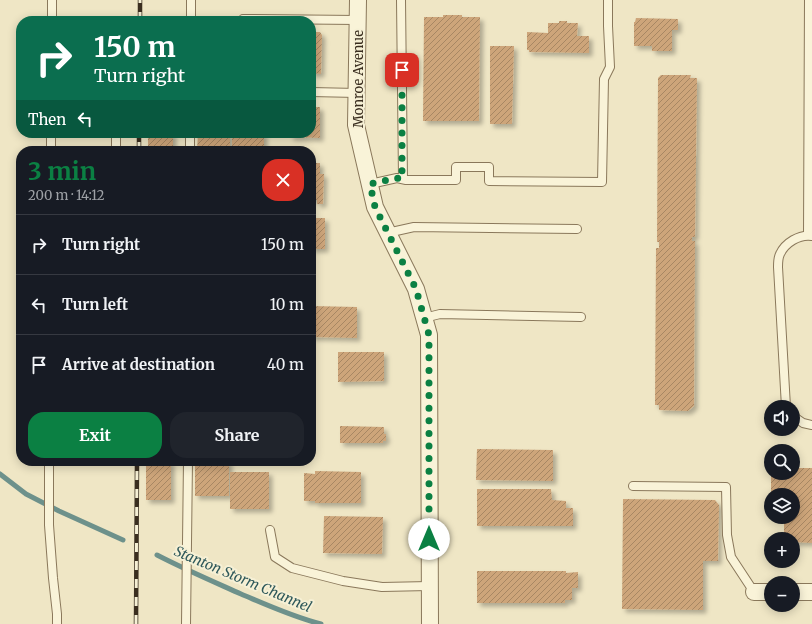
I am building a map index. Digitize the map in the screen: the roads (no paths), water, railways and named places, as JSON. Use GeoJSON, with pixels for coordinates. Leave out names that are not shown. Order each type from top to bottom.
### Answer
{"type":"FeatureCollection","features":[{"type":"Feature","properties":{"kind":"street","name":"Monroe Avenue"},"geometry":{"type":"LineString","coordinates":[[358,0],[356,125],[375,207],[416,289],[429,335],[430,624]]}},
{"type":"Feature","properties":{"kind":"street"},"geometry":{"type":"LineString","coordinates":[[754,592],[764,592]]}},
{"type":"Feature","properties":{"kind":"street"},"geometry":{"type":"LineString","coordinates":[[800,592],[812,592]]}},
{"type":"Feature","properties":{"kind":"lane"},"geometry":{"type":"LineString","coordinates":[[52,0],[52,16]]}},
{"type":"Feature","properties":{"kind":"lane"},"geometry":{"type":"LineString","coordinates":[[191,0],[191,16]]}},
{"type":"Feature","properties":{"kind":"lane"},"geometry":{"type":"LineString","coordinates":[[402,0],[402,179]]}},
{"type":"Feature","properties":{"kind":"lane"},"geometry":{"type":"LineString","coordinates":[[370,184],[397,178],[456,180],[456,167],[489,167],[489,181],[602,182],[604,79],[610,67],[608,0]]}},
{"type":"Feature","properties":{"kind":"lane"},"geometry":{"type":"LineString","coordinates":[[786,400],[778,267],[780,255],[786,245],[796,238],[810,236],[810,0]]}},
{"type":"Feature","properties":{"kind":"lane"},"geometry":{"type":"LineString","coordinates":[[316,20],[358,20]]}},
{"type":"Feature","properties":{"kind":"lane"},"geometry":{"type":"LineString","coordinates":[[316,92],[357,93]]}},
{"type":"Feature","properties":{"kind":"lane"},"geometry":{"type":"LineString","coordinates":[[387,233],[414,227],[577,229]]}},
{"type":"Feature","properties":{"kind":"lane"},"geometry":{"type":"LineString","coordinates":[[424,318],[440,314],[581,317]]}},
{"type":"Feature","properties":{"kind":"lane"},"geometry":{"type":"LineString","coordinates":[[800,421],[812,424]]}},
{"type":"Feature","properties":{"kind":"lane"},"geometry":{"type":"LineString","coordinates":[[49,466],[49,525],[57,624]]}},
{"type":"Feature","properties":{"kind":"lane"},"geometry":{"type":"LineString","coordinates":[[186,624],[188,466]]}},
{"type":"Feature","properties":{"kind":"lane"},"geometry":{"type":"LineString","coordinates":[[633,486],[726,487],[727,535],[730,557],[754,592]]}},
{"type":"Feature","properties":{"kind":"lane"},"geometry":{"type":"LineString","coordinates":[[270,530],[275,557],[292,568],[342,581],[382,587],[429,586]]}},
{"type":"Feature","properties":{"kind":"waterway","name":"Stanton Storm Channel"},"geometry":{"type":"LineString","coordinates":[[0,474],[26,494],[59,511],[123,540]]}},
{"type":"Feature","properties":{"kind":"waterway","name":"Stanton Storm Channel"},"geometry":{"type":"LineString","coordinates":[[157,555],[241,594],[300,618],[321,624]]}},
{"type":"Feature","properties":{"kind":"railway"},"geometry":{"type":"LineString","coordinates":[[140,0],[140,16]]}},
{"type":"Feature","properties":{"kind":"railway"},"geometry":{"type":"LineString","coordinates":[[139,138],[139,146]]}},
{"type":"Feature","properties":{"kind":"railway"},"geometry":{"type":"LineString","coordinates":[[136,624],[137,466]]}}]}
